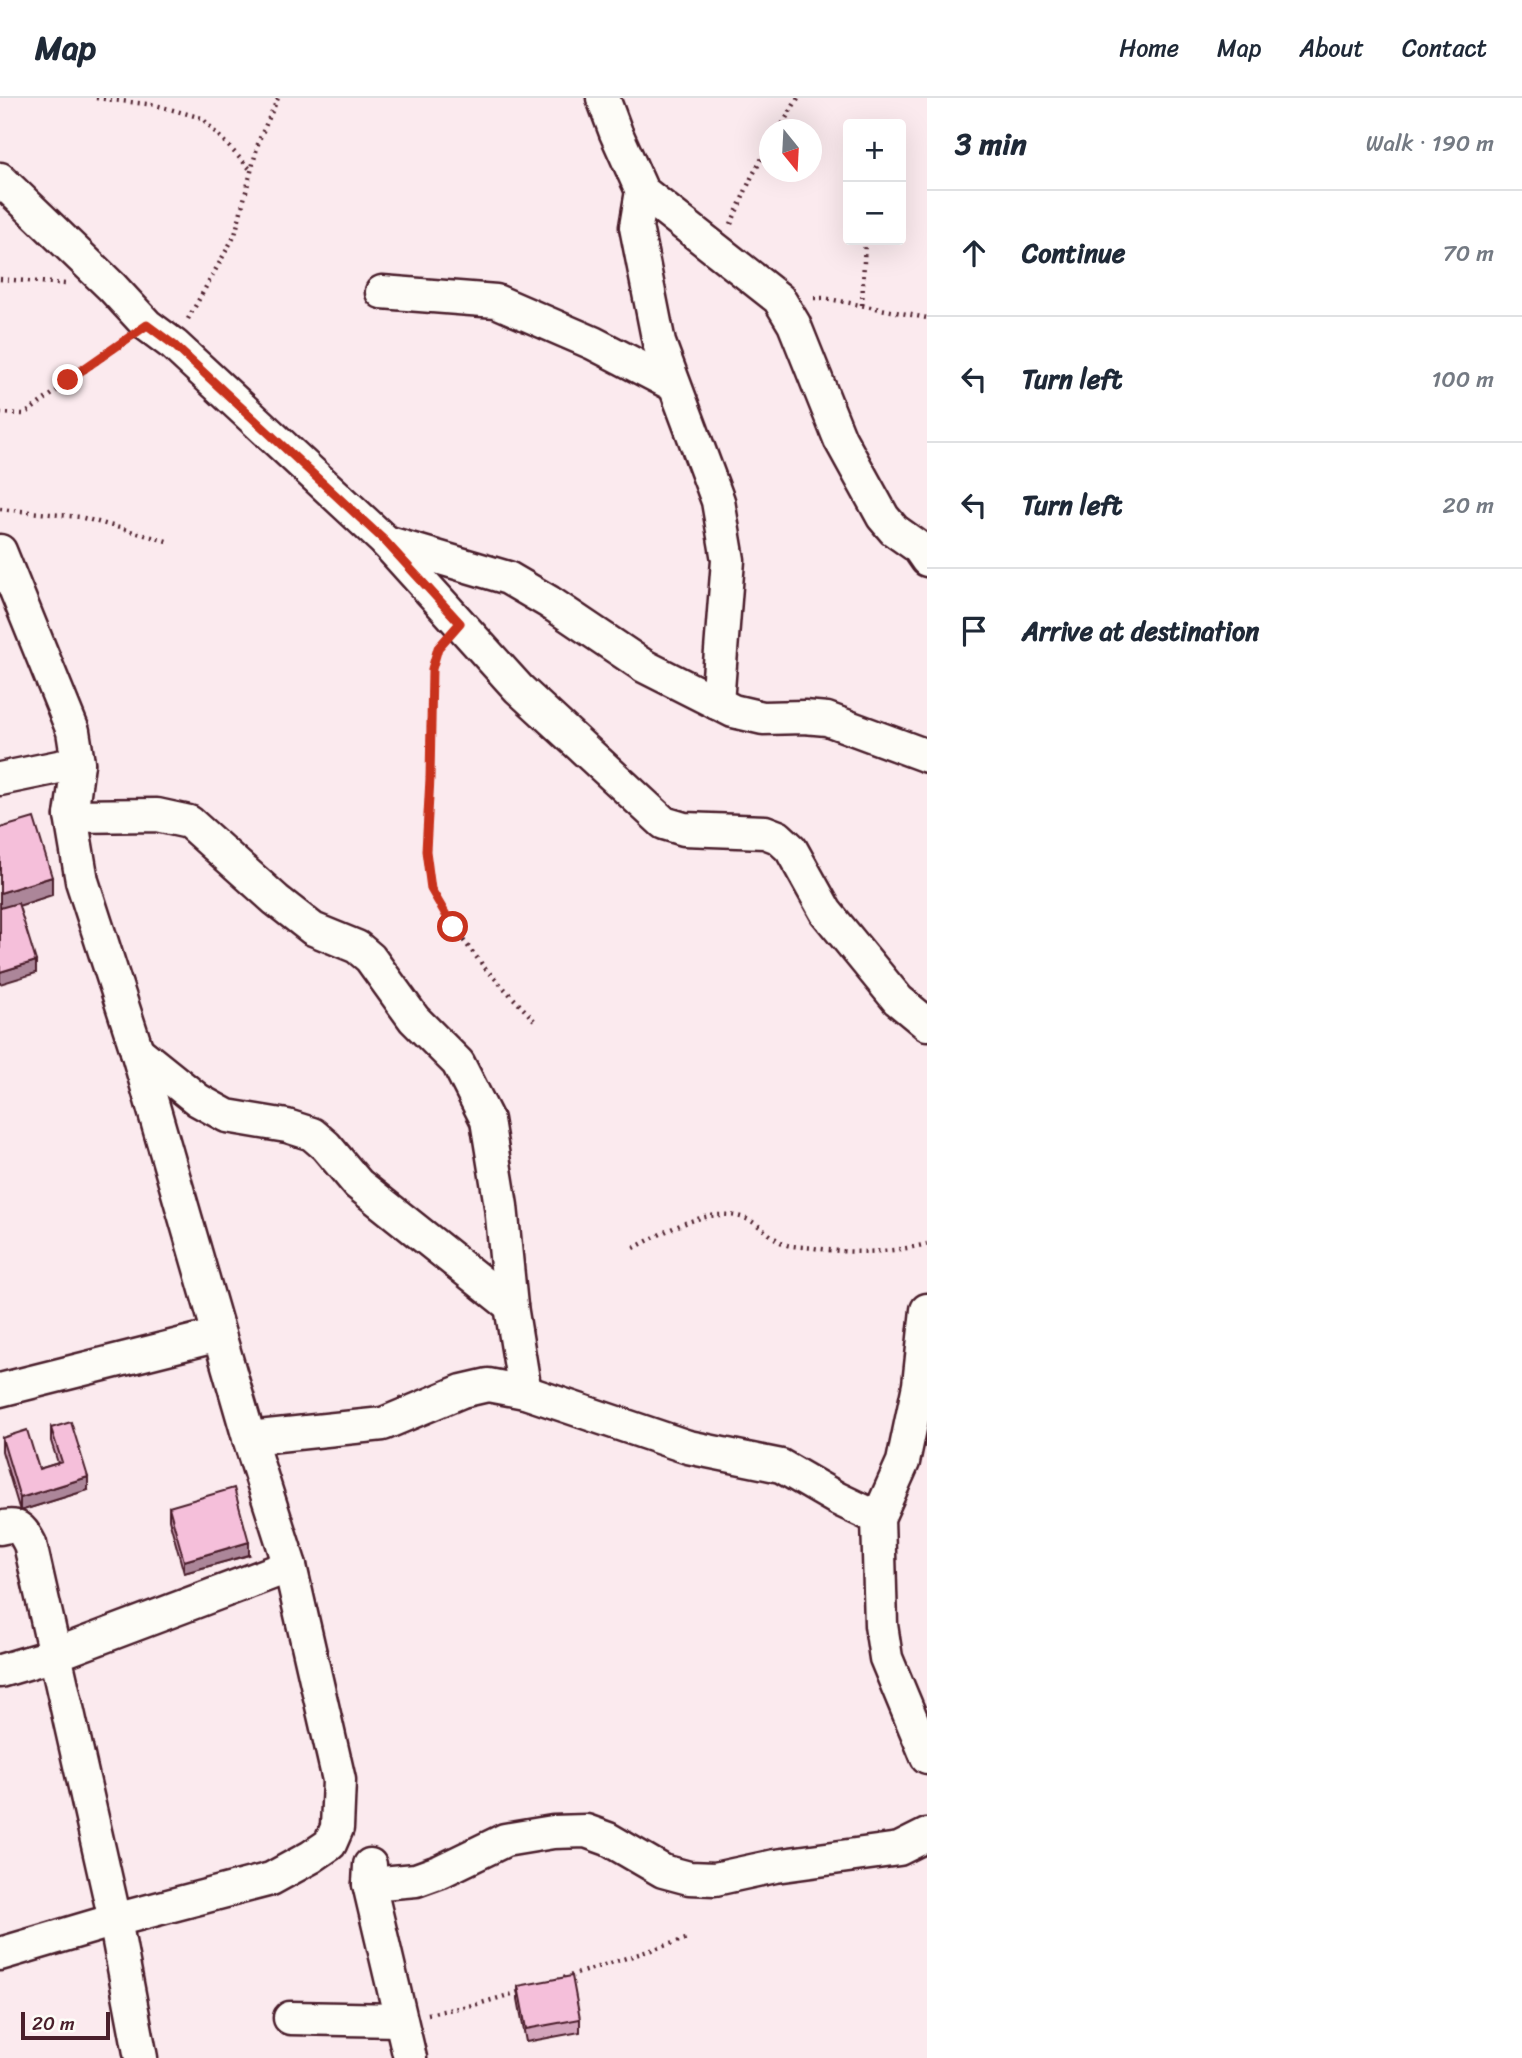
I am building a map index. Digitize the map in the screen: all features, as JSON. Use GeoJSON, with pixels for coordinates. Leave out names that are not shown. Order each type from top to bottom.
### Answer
{"type":"FeatureCollection","features":[{"type":"Feature","properties":{"kind":"street"},"geometry":{"type":"LineString","coordinates":[[603,98],[642,191],[779,299],[794,324],[840,439],[883,517],[894,530],[918,547],[927,559]]}},
{"type":"Feature","properties":{"kind":"street"},"geometry":{"type":"LineString","coordinates":[[0,179],[112,287],[147,325],[174,345],[385,541],[519,689],[663,823],[684,829],[765,832],[778,837],[791,849],[826,912],[898,1000],[927,1024]]}},
{"type":"Feature","properties":{"kind":"street"},"geometry":{"type":"LineString","coordinates":[[642,191],[636,227],[659,344],[718,501],[728,560],[716,703]]}},
{"type":"Feature","properties":{"kind":"street"},"geometry":{"type":"LineString","coordinates":[[382,292],[496,301],[593,343],[674,385]]}},
{"type":"Feature","properties":{"kind":"street"},"geometry":{"type":"LineString","coordinates":[[385,541],[508,578],[549,602],[644,666],[745,715],[827,719],[927,756]]}},
{"type":"Feature","properties":{"kind":"street"},"geometry":{"type":"LineString","coordinates":[[0,551],[73,731],[78,763],[71,816],[82,881],[137,1051],[249,1438],[290,1566],[339,1780],[337,1828],[330,1844],[271,1879],[0,1954]]}},
{"type":"Feature","properties":{"kind":"street"},"geometry":{"type":"LineString","coordinates":[[0,779],[78,763]]}},
{"type":"Feature","properties":{"kind":"street"},"geometry":{"type":"LineString","coordinates":[[71,816],[158,815],[189,822],[276,900],[313,929],[357,947],[370,958],[414,1019],[458,1063],[487,1120],[525,1392]]}},
{"type":"Feature","properties":{"kind":"street"},"geometry":{"type":"LineString","coordinates":[[137,1051],[198,1101],[227,1116],[287,1126],[312,1134],[326,1146],[358,1184],[511,1306]]}},
{"type":"Feature","properties":{"kind":"street"},"geometry":{"type":"LineString","coordinates":[[927,1310],[919,1385],[903,1462],[877,1518],[881,1625],[886,1658],[927,1757]]}},
{"type":"Feature","properties":{"kind":"street"},"geometry":{"type":"LineString","coordinates":[[0,1390],[219,1335]]}},
{"type":"Feature","properties":{"kind":"street"},"geometry":{"type":"LineString","coordinates":[[249,1438],[383,1424],[477,1386],[488,1385],[525,1392],[688,1447],[781,1466],[877,1518]]}},
{"type":"Feature","properties":{"kind":"street"},"geometry":{"type":"LineString","coordinates":[[0,1528],[11,1525],[19,1528],[30,1544],[115,1920],[141,2058]]}},
{"type":"Feature","properties":{"kind":"street"},"geometry":{"type":"LineString","coordinates":[[0,1671],[54,1655],[290,1566]]}},
{"type":"Feature","properties":{"kind":"street"},"geometry":{"type":"LineString","coordinates":[[410,2058],[369,1874],[416,1880],[505,1840],[553,1832],[586,1831],[608,1839],[663,1871],[689,1878],[715,1879],[775,1866],[899,1849],[927,1835]]}},
{"type":"Feature","properties":{"kind":"street"},"geometry":{"type":"LineString","coordinates":[[290,2018],[400,2020]]}},
{"type":"Feature","properties":{"kind":"path"},"geometry":{"type":"LineString","coordinates":[[96,98],[155,105],[202,118],[251,170]]}},
{"type":"Feature","properties":{"kind":"path"},"geometry":{"type":"LineString","coordinates":[[174,345],[235,235],[259,140],[278,98]]}},
{"type":"Feature","properties":{"kind":"path"},"geometry":{"type":"LineString","coordinates":[[786,119],[798,98]]}},
{"type":"Feature","properties":{"kind":"path"},"geometry":{"type":"LineString","coordinates":[[719,250],[759,164]]}},
{"type":"Feature","properties":{"kind":"path"},"geometry":{"type":"LineString","coordinates":[[862,304],[865,245]]}},
{"type":"Feature","properties":{"kind":"path"},"geometry":{"type":"LineString","coordinates":[[0,279],[112,287]]}},
{"type":"Feature","properties":{"kind":"path"},"geometry":{"type":"LineString","coordinates":[[779,299],[824,298],[927,318]]}},
{"type":"Feature","properties":{"kind":"path"},"geometry":{"type":"LineString","coordinates":[[0,413],[23,414],[29,411],[147,325]]}},
{"type":"Feature","properties":{"kind":"path"},"geometry":{"type":"LineString","coordinates":[[0,509],[80,517],[170,542]]}},
{"type":"Feature","properties":{"kind":"path"},"geometry":{"type":"LineString","coordinates":[[460,623],[438,648],[432,669],[426,851],[431,889],[453,927],[485,968],[534,1020]]}},
{"type":"Feature","properties":{"kind":"path"},"geometry":{"type":"LineString","coordinates":[[634,1248],[701,1217],[721,1216],[749,1220],[787,1245],[844,1252],[894,1251],[927,1244]]}},
{"type":"Feature","properties":{"kind":"path"},"geometry":{"type":"LineString","coordinates":[[544,1984],[689,1938]]}},
{"type":"Feature","properties":{"kind":"path"},"geometry":{"type":"LineString","coordinates":[[400,2020],[478,2004],[531,1988]]}},
{"type":"Feature","properties":{"kind":"building"},"geometry":{"type":"Polygon","coordinates":[[[34,818],[52,877],[0,893],[0,828],[34,818]]]}},
{"type":"Feature","properties":{"kind":"building"},"geometry":{"type":"Polygon","coordinates":[[[18,903],[36,961],[0,972],[0,908],[18,903]]]}},
{"type":"Feature","properties":{"kind":"building"},"geometry":{"type":"Polygon","coordinates":[[[71,1422],[88,1477],[20,1498],[2,1438],[27,1430],[39,1469],[62,1462],[51,1428],[71,1422]]]}},
{"type":"Feature","properties":{"kind":"building"},"geometry":{"type":"Polygon","coordinates":[[[234,1488],[249,1542],[184,1561],[169,1507],[234,1488]]]}},
{"type":"Feature","properties":{"kind":"building"},"geometry":{"type":"Polygon","coordinates":[[[572,1976],[580,2019],[526,2029],[518,1986],[572,1976]]]}},
{"type":"Feature","properties":{"kind":"route"},"geometry":{"type":"LineString","coordinates":[[68,380],[147,325],[174,345],[338,496],[385,541],[460,623],[438,648],[432,669],[426,851],[431,889],[453,927]]}}]}
